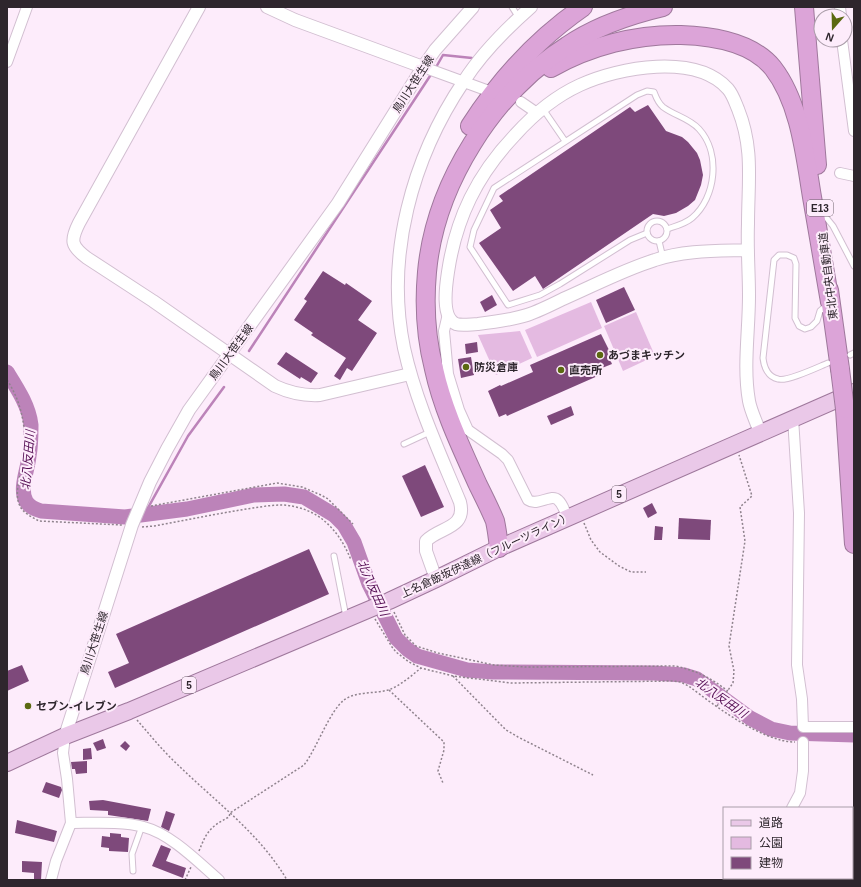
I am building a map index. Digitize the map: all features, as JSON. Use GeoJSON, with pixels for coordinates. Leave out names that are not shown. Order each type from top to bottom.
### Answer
{"type":"FeatureCollection","features":[{"type":"Feature","properties":{"kind":"highway"},"geometry":{"type":"LineString","coordinates":[[499,548],[485,530],[433,407],[421,364],[417,338],[414,293],[416,268],[424,229],[438,185],[448,163],[470,126],[499,85],[515,67],[553,30],[583,7]]}},
{"type":"Feature","properties":{"kind":"highway"},"geometry":{"type":"LineString","coordinates":[[470,126],[512,78],[554,43],[594,20],[627,7]]}},
{"type":"Feature","properties":{"kind":"highway"},"geometry":{"type":"LineString","coordinates":[[499,548],[495,522],[449,420],[439,391],[430,351],[426,324],[427,272],[430,250],[441,210],[455,177],[480,130],[497,108],[531,73],[549,58],[588,33],[635,13],[663,7]]}},
{"type":"Feature","properties":{"kind":"highway","name":"東北中央自動車道"},"geometry":{"type":"LineString","coordinates":[[804,7],[820,209],[830,302],[843,360],[854,544]]}},
{"type":"Feature","properties":{"kind":"highway"},"geometry":{"type":"LineString","coordinates":[[810,7],[813,114]]}},
{"type":"Feature","properties":{"kind":"highway"},"geometry":{"type":"LineString","coordinates":[[497,108],[534,79],[567,59],[615,42],[670,35],[698,36],[725,40],[752,52],[762,58],[772,68],[787,92],[796,114],[805,154],[830,302]]}},
{"type":"Feature","properties":{"kind":"main road","name":"上名倉飯坂伊達線（フルーツライン）"},"geometry":{"type":"LineString","coordinates":[[7,763],[65,736],[129,711],[388,601],[499,548],[854,392]]}},
{"type":"Feature","properties":{"kind":"street"},"geometry":{"type":"LineString","coordinates":[[7,62],[27,7]]}},
{"type":"Feature","properties":{"kind":"street"},"geometry":{"type":"LineString","coordinates":[[199,7],[79,223],[72,238],[72,243],[80,253],[87,258],[153,301],[274,386],[289,392],[305,396],[327,394],[410,374]]}},
{"type":"Feature","properties":{"kind":"street"},"geometry":{"type":"LineString","coordinates":[[267,7],[295,20],[486,90]]}},
{"type":"Feature","properties":{"kind":"street","name":"鳥川大笹生線"},"geometry":{"type":"LineString","coordinates":[[65,736],[138,510],[150,482],[189,410],[338,203],[423,66],[473,7]]}},
{"type":"Feature","properties":{"kind":"street"},"geometry":{"type":"LineString","coordinates":[[436,579],[426,551],[426,542],[453,525],[459,518],[462,508],[430,432],[410,374],[403,340],[397,293],[398,268],[404,228],[414,185],[424,155],[432,136],[463,81],[496,41],[530,7]]}},
{"type":"Feature","properties":{"kind":"street"},"geometry":{"type":"LineString","coordinates":[[843,48],[854,131]]}},
{"type":"Feature","properties":{"kind":"street"},"geometry":{"type":"LineString","coordinates":[[748,250],[700,252],[663,258],[628,270],[530,314],[509,320],[457,325],[451,320],[448,314],[445,294],[450,258],[458,227],[472,195],[491,162],[524,124],[540,111],[580,85],[603,76],[640,68],[684,68],[695,70],[714,78],[729,90],[734,99],[744,125],[748,143],[750,162],[747,369],[750,402],[760,433]]}},
{"type":"Feature","properties":{"kind":"street"},"geometry":{"type":"LineString","coordinates":[[521,102],[540,111]]}},
{"type":"Feature","properties":{"kind":"street"},"geometry":{"type":"LineString","coordinates":[[840,173],[854,176]]}},
{"type":"Feature","properties":{"kind":"street"},"geometry":{"type":"LineString","coordinates":[[448,314],[444,331],[448,374],[459,410],[468,430],[508,460],[528,500],[536,503],[551,498],[557,499],[573,515]]}},
{"type":"Feature","properties":{"kind":"street"},"geometry":{"type":"LineString","coordinates":[[794,418],[799,513],[797,665],[804,727],[854,727]]}},
{"type":"Feature","properties":{"kind":"street"},"geometry":{"type":"LineString","coordinates":[[51,880],[56,861],[70,823],[67,779],[63,753],[65,736]]}},
{"type":"Feature","properties":{"kind":"street"},"geometry":{"type":"LineString","coordinates":[[793,807],[800,793],[803,771],[802,742]]}},
{"type":"Feature","properties":{"kind":"street"},"geometry":{"type":"LineString","coordinates":[[70,823],[124,824],[142,826],[153,830],[170,840],[219,880]]}},
{"type":"Feature","properties":{"kind":"lane"},"geometry":{"type":"LineString","coordinates":[[512,7],[518,18]]}},
{"type":"Feature","properties":{"kind":"lane"},"geometry":{"type":"LineString","coordinates":[[647,233],[630,240],[540,295],[508,305],[470,247],[474,230],[494,188],[637,95],[647,91],[654,92],[658,101],[663,107],[692,123],[700,130],[710,149],[713,170],[707,200],[686,223],[667,229]]}},
{"type":"Feature","properties":{"kind":"lane"},"geometry":{"type":"LineString","coordinates":[[540,111],[565,141]]}},
{"type":"Feature","properties":{"kind":"lane"},"geometry":{"type":"LineString","coordinates":[[820,209],[833,226],[854,266]]}},
{"type":"Feature","properties":{"kind":"lane"},"geometry":{"type":"LineString","coordinates":[[655,221],[661,221],[665,224],[667,229],[667,234],[664,239],[660,241],[654,241],[649,238],[647,233],[650,223],[655,221]]}},
{"type":"Feature","properties":{"kind":"lane"},"geometry":{"type":"LineString","coordinates":[[660,241],[663,258]]}},
{"type":"Feature","properties":{"kind":"lane"},"geometry":{"type":"LineString","coordinates":[[830,302],[820,311],[816,322],[811,327],[805,329],[799,326],[794,318],[796,264],[794,258],[779,254],[774,260],[763,358],[764,367],[769,374],[778,379],[786,379],[843,360]]}},
{"type":"Feature","properties":{"kind":"lane"},"geometry":{"type":"LineString","coordinates":[[404,444],[430,432]]}},
{"type":"Feature","properties":{"kind":"lane"},"geometry":{"type":"LineString","coordinates":[[334,556],[346,618]]}},
{"type":"Feature","properties":{"kind":"lane"},"geometry":{"type":"LineString","coordinates":[[133,870],[132,854],[142,826]]}},
{"type":"Feature","properties":{"kind":"path"},"geometry":{"type":"LineString","coordinates":[[7,380],[22,416],[24,425],[24,456],[19,480],[18,495],[20,506],[27,514],[39,521],[154,526],[282,505],[296,507],[322,519],[331,527],[345,545],[351,560]]}},
{"type":"Feature","properties":{"kind":"path"},"geometry":{"type":"LineString","coordinates":[[717,706],[733,683],[734,671],[729,646],[745,541],[740,507],[752,496],[739,461],[737,443]]}},
{"type":"Feature","properties":{"kind":"path"},"geometry":{"type":"LineString","coordinates":[[154,506],[277,483],[302,487],[321,495],[328,499],[354,524]]}},
{"type":"Feature","properties":{"kind":"path"},"geometry":{"type":"LineString","coordinates":[[573,515],[600,552],[619,566],[631,572],[646,572]]}},
{"type":"Feature","properties":{"kind":"path"},"geometry":{"type":"LineString","coordinates":[[388,601],[401,629],[409,640],[422,649],[494,665],[676,666],[694,670],[707,676],[728,692]]}},
{"type":"Feature","properties":{"kind":"path"},"geometry":{"type":"LineString","coordinates":[[370,608],[388,641],[396,652],[409,662],[421,668],[453,676],[511,683],[681,682],[743,724],[790,742],[802,742]]}},
{"type":"Feature","properties":{"kind":"path"},"geometry":{"type":"LineString","coordinates":[[185,880],[209,829],[229,817],[230,813],[304,765],[310,757],[333,713],[342,702],[349,696],[356,694],[389,690],[421,668]]}},
{"type":"Feature","properties":{"kind":"path"},"geometry":{"type":"LineString","coordinates":[[453,676],[506,730],[593,775]]}},
{"type":"Feature","properties":{"kind":"path"},"geometry":{"type":"LineString","coordinates":[[389,690],[444,742],[444,750],[438,771],[443,783]]}},
{"type":"Feature","properties":{"kind":"path"},"geometry":{"type":"LineString","coordinates":[[129,711],[177,764],[250,832],[287,880]]}},
{"type":"Feature","properties":{"kind":"green space"},"geometry":{"type":"Polygon","coordinates":[[[591,302],[602,328],[537,357],[525,330],[591,302]]]}},
{"type":"Feature","properties":{"kind":"green space"},"geometry":{"type":"Polygon","coordinates":[[[636,312],[655,356],[623,371],[604,326],[636,312]]]}},
{"type":"Feature","properties":{"kind":"green space"},"geometry":{"type":"Polygon","coordinates":[[[520,331],[532,358],[496,375],[478,335],[520,331]]]}},
{"type":"Feature","properties":{"kind":"building"},"geometry":{"type":"Polygon","coordinates":[[[648,105],[666,131],[682,137],[697,153],[703,175],[695,200],[676,213],[664,216],[653,214],[543,289],[535,276],[513,291],[479,243],[501,228],[490,210],[503,201],[499,196],[630,107],[635,112],[648,105]]]}},
{"type":"Feature","properties":{"kind":"building"},"geometry":{"type":"Polygon","coordinates":[[[323,271],[345,285],[346,283],[372,301],[358,320],[377,333],[352,371],[347,368],[340,380],[334,376],[346,358],[311,335],[313,333],[294,320],[307,301],[304,299],[323,271]]]}},
{"type":"Feature","properties":{"kind":"building"},"geometry":{"type":"Polygon","coordinates":[[[624,287],[635,310],[606,323],[596,300],[624,287]]]}},
{"type":"Feature","properties":{"kind":"building"},"geometry":{"type":"Polygon","coordinates":[[[492,295],[497,305],[485,312],[480,302],[492,295]]]}},
{"type":"Feature","properties":{"kind":"building"},"geometry":{"type":"Polygon","coordinates":[[[601,334],[609,350],[608,355],[612,364],[597,370],[600,375],[507,416],[506,414],[499,417],[488,391],[533,372],[530,365],[601,334]]]}},
{"type":"Feature","properties":{"kind":"building"},"geometry":{"type":"Polygon","coordinates":[[[477,342],[478,352],[466,354],[465,344],[477,342]]]}},
{"type":"Feature","properties":{"kind":"building"},"geometry":{"type":"Polygon","coordinates":[[[286,352],[318,373],[311,383],[301,377],[300,379],[277,364],[286,352]]]}},
{"type":"Feature","properties":{"kind":"building","name":"防災倉庫"},"geometry":{"type":"Polygon","coordinates":[[[471,357],[474,375],[461,378],[458,359],[471,357]]]}},
{"type":"Feature","properties":{"kind":"building"},"geometry":{"type":"Polygon","coordinates":[[[571,406],[574,415],[551,425],[547,416],[571,406]]]}},
{"type":"Feature","properties":{"kind":"building"},"geometry":{"type":"Polygon","coordinates":[[[425,465],[444,507],[421,517],[402,476],[425,465]]]}},
{"type":"Feature","properties":{"kind":"building"},"geometry":{"type":"Polygon","coordinates":[[[652,503],[657,513],[648,518],[643,508],[652,503]]]}},
{"type":"Feature","properties":{"kind":"building"},"geometry":{"type":"Polygon","coordinates":[[[679,518],[711,520],[710,540],[678,539],[679,518]]]}},
{"type":"Feature","properties":{"kind":"building"},"geometry":{"type":"Polygon","coordinates":[[[655,526],[663,527],[662,540],[654,540],[655,526]]]}},
{"type":"Feature","properties":{"kind":"building"},"geometry":{"type":"Polygon","coordinates":[[[309,549],[329,594],[115,688],[108,672],[129,663],[116,634],[309,549]]]}},
{"type":"Feature","properties":{"kind":"building"},"geometry":{"type":"Polygon","coordinates":[[[22,665],[29,681],[7,691],[7,671],[22,665]]]}},
{"type":"Feature","properties":{"kind":"building"},"geometry":{"type":"Polygon","coordinates":[[[103,739],[106,748],[97,751],[93,743],[103,739]]]}},
{"type":"Feature","properties":{"kind":"building"},"geometry":{"type":"Polygon","coordinates":[[[125,741],[130,746],[126,751],[120,746],[125,741]]]}},
{"type":"Feature","properties":{"kind":"building"},"geometry":{"type":"Polygon","coordinates":[[[91,748],[92,759],[83,760],[83,749],[91,748]]]}},
{"type":"Feature","properties":{"kind":"building"},"geometry":{"type":"Polygon","coordinates":[[[87,761],[87,773],[76,774],[75,769],[72,769],[71,762],[87,761]]]}},
{"type":"Feature","properties":{"kind":"building"},"geometry":{"type":"Polygon","coordinates":[[[46,782],[61,787],[62,790],[59,798],[42,792],[46,782]]]}},
{"type":"Feature","properties":{"kind":"building"},"geometry":{"type":"Polygon","coordinates":[[[103,800],[151,809],[148,821],[108,815],[108,811],[90,810],[89,801],[103,800]]]}},
{"type":"Feature","properties":{"kind":"building"},"geometry":{"type":"Polygon","coordinates":[[[166,811],[175,814],[169,831],[161,827],[166,811]]]}},
{"type":"Feature","properties":{"kind":"building"},"geometry":{"type":"Polygon","coordinates":[[[17,820],[57,831],[54,842],[15,833],[17,820]]]}},
{"type":"Feature","properties":{"kind":"building"},"geometry":{"type":"Polygon","coordinates":[[[110,833],[121,834],[121,837],[129,838],[128,852],[109,851],[109,848],[101,847],[102,836],[110,837],[110,833]]]}},
{"type":"Feature","properties":{"kind":"building"},"geometry":{"type":"Polygon","coordinates":[[[161,845],[171,849],[166,861],[186,868],[183,878],[152,866],[161,845]]]}},
{"type":"Feature","properties":{"kind":"building"},"geometry":{"type":"Polygon","coordinates":[[[22,861],[42,862],[41,880],[34,880],[34,873],[22,872],[22,861]]]}},
{"type":"Feature","properties":{"kind":"waterway"},"geometry":{"type":"LineString","coordinates":[[435,69],[443,55],[472,58]]}},
{"type":"Feature","properties":{"kind":"waterway"},"geometry":{"type":"LineString","coordinates":[[249,351],[432,73]]}},
{"type":"Feature","properties":{"kind":"waterway","name":"北八反田川"},"geometry":{"type":"LineString","coordinates":[[7,372],[22,397],[30,418],[31,444],[23,491],[27,503],[34,509],[41,511],[125,517],[187,509],[254,495],[284,494],[304,497],[334,515],[344,525],[354,542],[369,584],[396,638],[417,656],[467,670],[493,672],[654,673],[684,675],[697,679],[750,718],[771,729],[790,733],[854,735]]}},
{"type":"Feature","properties":{"kind":"waterway"},"geometry":{"type":"LineString","coordinates":[[144,515],[188,436],[224,387]]}},
{"type":"Feature","properties":{"kind":"place","name":"あづまキッチン"},"geometry":{"type":"Point","coordinates":[600,355]}},
{"type":"Feature","properties":{"kind":"place","name":"防災倉庫"},"geometry":{"type":"Point","coordinates":[466,367]}},
{"type":"Feature","properties":{"kind":"place","name":"直売所"},"geometry":{"type":"Point","coordinates":[561,370]}},
{"type":"Feature","properties":{"kind":"place","name":"セブン-イレブン"},"geometry":{"type":"Point","coordinates":[28,706]}}]}
